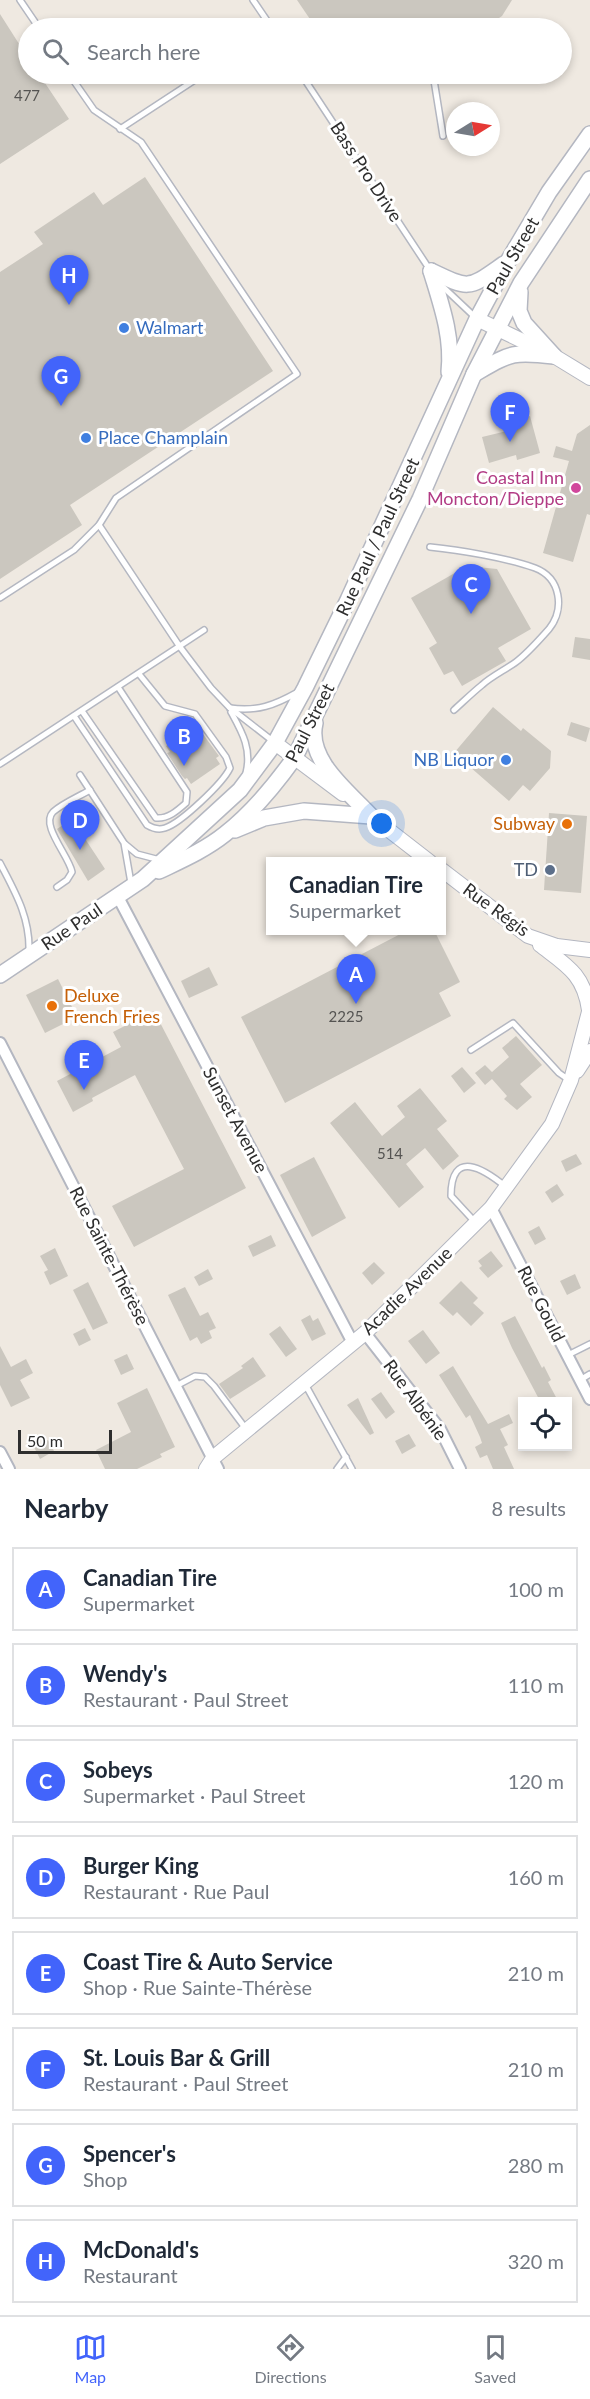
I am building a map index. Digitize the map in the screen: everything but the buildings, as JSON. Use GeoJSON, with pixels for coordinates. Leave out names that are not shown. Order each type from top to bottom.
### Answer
{"type":"FeatureCollection","features":[{"type":"Feature","properties":{"kind":"main road","name":"Paul Street"},"geometry":{"type":"LineString","coordinates":[[447,384],[477,319],[507,263],[549,192],[590,134]]}},
{"type":"Feature","properties":{"kind":"main road"},"geometry":{"type":"LineString","coordinates":[[554,356],[524,323],[519,311],[521,283],[590,179]]}},
{"type":"Feature","properties":{"kind":"main road"},"geometry":{"type":"LineString","coordinates":[[431,271],[461,285],[474,284],[507,263]]}},
{"type":"Feature","properties":{"kind":"main road"},"geometry":{"type":"LineString","coordinates":[[431,271],[448,332],[451,356],[447,384]]}},
{"type":"Feature","properties":{"kind":"main road","name":"Paul Street"},"geometry":{"type":"LineString","coordinates":[[137,883],[197,853],[226,833],[275,785],[295,757],[420,499],[474,374],[499,330],[521,283]]}},
{"type":"Feature","properties":{"kind":"main road"},"geometry":{"type":"LineString","coordinates":[[474,374],[506,356],[523,352],[554,356]]}},
{"type":"Feature","properties":{"kind":"main road","name":"Rue Paul / Paul Street"},"geometry":{"type":"LineString","coordinates":[[305,687],[415,457],[447,384]]}},
{"type":"Feature","properties":{"kind":"main road","name":"Paul Street"},"geometry":{"type":"LineString","coordinates":[[137,883],[240,790],[275,743],[305,687]]}},
{"type":"Feature","properties":{"kind":"main road"},"geometry":{"type":"LineString","coordinates":[[318,710],[313,730],[315,749],[334,776],[371,816]]}},
{"type":"Feature","properties":{"kind":"main road"},"geometry":{"type":"LineString","coordinates":[[226,833],[264,818],[304,811],[371,816]]}},
{"type":"Feature","properties":{"kind":"main road","name":"Rue Paul"},"geometry":{"type":"LineString","coordinates":[[0,975],[137,883]]}},
{"type":"Feature","properties":{"kind":"street"},"geometry":{"type":"LineString","coordinates":[[477,319],[554,356],[590,378]]}},
{"type":"Feature","properties":{"kind":"street"},"geometry":{"type":"LineString","coordinates":[[275,743],[425,857]]}},
{"type":"Feature","properties":{"kind":"street","name":"Rue Régis"},"geometry":{"type":"LineString","coordinates":[[446,874],[528,936],[557,946],[590,950]]}},
{"type":"Feature","properties":{"kind":"street","name":"Sunset Avenue"},"geometry":{"type":"LineString","coordinates":[[118,897],[353,1343]]}},
{"type":"Feature","properties":{"kind":"street"},"geometry":{"type":"LineString","coordinates":[[528,936],[576,975],[587,992],[590,1009]]}},
{"type":"Feature","properties":{"kind":"street","name":"Acadie Avenue"},"geometry":{"type":"LineString","coordinates":[[212,1465],[247,1430],[365,1333],[491,1208],[552,1124],[571,1080],[590,1009]]}},
{"type":"Feature","properties":{"kind":"street","name":"Rue Sainte-Thérèse"},"geometry":{"type":"LineString","coordinates":[[0,1043],[176,1386],[212,1465]]}},
{"type":"Feature","properties":{"kind":"street","name":"Acadie Avenue"},"geometry":{"type":"LineString","coordinates":[[571,1080],[590,1051]]}},
{"type":"Feature","properties":{"kind":"street","name":"Rue Gould"},"geometry":{"type":"LineString","coordinates":[[491,1208],[568,1355],[585,1377],[590,1399]]}},
{"type":"Feature","properties":{"kind":"street","name":"Rue Albénie"},"geometry":{"type":"LineString","coordinates":[[365,1333],[440,1429],[460,1469]]}},
{"type":"Feature","properties":{"kind":"street"},"geometry":{"type":"LineString","coordinates":[[0,1452],[9,1469]]}},
{"type":"Feature","properties":{"kind":"lane"},"geometry":{"type":"LineString","coordinates":[[20,0],[32,18]]}},
{"type":"Feature","properties":{"kind":"lane"},"geometry":{"type":"LineString","coordinates":[[253,0],[265,18]]}},
{"type":"Feature","properties":{"kind":"lane"},"geometry":{"type":"LineString","coordinates":[[0,598],[74,550],[99,525],[116,498],[297,374],[141,142],[94,110],[76,84]]}},
{"type":"Feature","properties":{"kind":"lane"},"geometry":{"type":"LineString","coordinates":[[120,129],[189,84]]}},
{"type":"Feature","properties":{"kind":"lane","name":"Bass Pro Drive"},"geometry":{"type":"LineString","coordinates":[[308,84],[431,271],[453,298],[477,319]]}},
{"type":"Feature","properties":{"kind":"lane"},"geometry":{"type":"LineString","coordinates":[[435,84],[443,136]]}},
{"type":"Feature","properties":{"kind":"lane"},"geometry":{"type":"LineString","coordinates":[[99,525],[180,647],[229,708],[246,738],[249,756],[247,771],[240,790]]}},
{"type":"Feature","properties":{"kind":"lane"},"geometry":{"type":"LineString","coordinates":[[430,548],[454,550],[536,568],[548,576],[556,588],[560,602],[558,616],[535,644],[518,660],[482,684],[454,710]]}},
{"type":"Feature","properties":{"kind":"lane"},"geometry":{"type":"LineString","coordinates":[[0,764],[204,630]]}},
{"type":"Feature","properties":{"kind":"lane"},"geometry":{"type":"LineString","coordinates":[[74,716],[147,825],[164,829],[189,812],[208,795],[230,768],[226,758],[195,714],[165,706],[140,674]]}},
{"type":"Feature","properties":{"kind":"lane"},"geometry":{"type":"LineString","coordinates":[[82,711],[156,818],[164,818],[178,811],[186,803],[187,792],[118,687]]}},
{"type":"Feature","properties":{"kind":"lane"},"geometry":{"type":"LineString","coordinates":[[229,708],[245,710],[275,705],[305,687]]}},
{"type":"Feature","properties":{"kind":"lane"},"geometry":{"type":"LineString","coordinates":[[229,708],[275,743]]}},
{"type":"Feature","properties":{"kind":"lane"},"geometry":{"type":"LineString","coordinates":[[80,775],[124,843],[137,883]]}},
{"type":"Feature","properties":{"kind":"lane"},"geometry":{"type":"LineString","coordinates":[[57,887],[67,880],[72,872],[70,863],[48,821],[51,813],[90,790]]}},
{"type":"Feature","properties":{"kind":"lane"},"geometry":{"type":"LineString","coordinates":[[124,843],[137,854],[164,861]]}},
{"type":"Feature","properties":{"kind":"lane"},"geometry":{"type":"LineString","coordinates":[[0,863],[27,917],[30,933],[29,956]]}},
{"type":"Feature","properties":{"kind":"lane"},"geometry":{"type":"LineString","coordinates":[[471,1050],[513,1023],[559,1073],[571,1080]]}},
{"type":"Feature","properties":{"kind":"lane"},"geometry":{"type":"LineString","coordinates":[[476,1223],[451,1196],[451,1179],[456,1172],[474,1167],[485,1170],[506,1187]]}},
{"type":"Feature","properties":{"kind":"lane"},"geometry":{"type":"LineString","coordinates":[[568,1355],[590,1344]]}},
{"type":"Feature","properties":{"kind":"lane"},"geometry":{"type":"LineString","coordinates":[[176,1386],[195,1376],[205,1377],[247,1430]]}},
{"type":"Feature","properties":{"kind":"lane"},"geometry":{"type":"LineString","coordinates":[[305,1383],[352,1469]]}},
{"type":"Feature","properties":{"kind":"lane"},"geometry":{"type":"LineString","coordinates":[[337,1469],[346,1457]]}},
{"type":"Feature","properties":{"kind":"place","name":"McDonald's"},"geometry":{"type":"Point","coordinates":[69,305]}},
{"type":"Feature","properties":{"kind":"place","name":"Walmart"},"geometry":{"type":"Point","coordinates":[124,328]}},
{"type":"Feature","properties":{"kind":"place","name":"Spencer's"},"geometry":{"type":"Point","coordinates":[61,406]}},
{"type":"Feature","properties":{"kind":"place","name":"Place Champlain"},"geometry":{"type":"Point","coordinates":[86,438]}},
{"type":"Feature","properties":{"kind":"place","name":"St. Louis Bar & Grill"},"geometry":{"type":"Point","coordinates":[510,442]}},
{"type":"Feature","properties":{"kind":"place","name":"Coastal Inn Moncton/Dieppe"},"geometry":{"type":"Point","coordinates":[576,488]}},
{"type":"Feature","properties":{"kind":"place","name":"Sobeys"},"geometry":{"type":"Point","coordinates":[471,614]}},
{"type":"Feature","properties":{"kind":"place","name":"NB Liquor"},"geometry":{"type":"Point","coordinates":[506,760]}},
{"type":"Feature","properties":{"kind":"place","name":"Wendy's"},"geometry":{"type":"Point","coordinates":[184,766]}},
{"type":"Feature","properties":{"kind":"place","name":"Subway"},"geometry":{"type":"Point","coordinates":[567,824]}},
{"type":"Feature","properties":{"kind":"place","name":"Burger King"},"geometry":{"type":"Point","coordinates":[80,850]}},
{"type":"Feature","properties":{"kind":"place","name":"TD"},"geometry":{"type":"Point","coordinates":[550,870]}},
{"type":"Feature","properties":{"kind":"place","name":"Canadian Tire"},"geometry":{"type":"Point","coordinates":[356,1004]}},
{"type":"Feature","properties":{"kind":"place","name":"Deluxe French Fries"},"geometry":{"type":"Point","coordinates":[52,1006]}},
{"type":"Feature","properties":{"kind":"place","name":"Coast Tire & Auto Service"},"geometry":{"type":"Point","coordinates":[84,1090]}}]}
